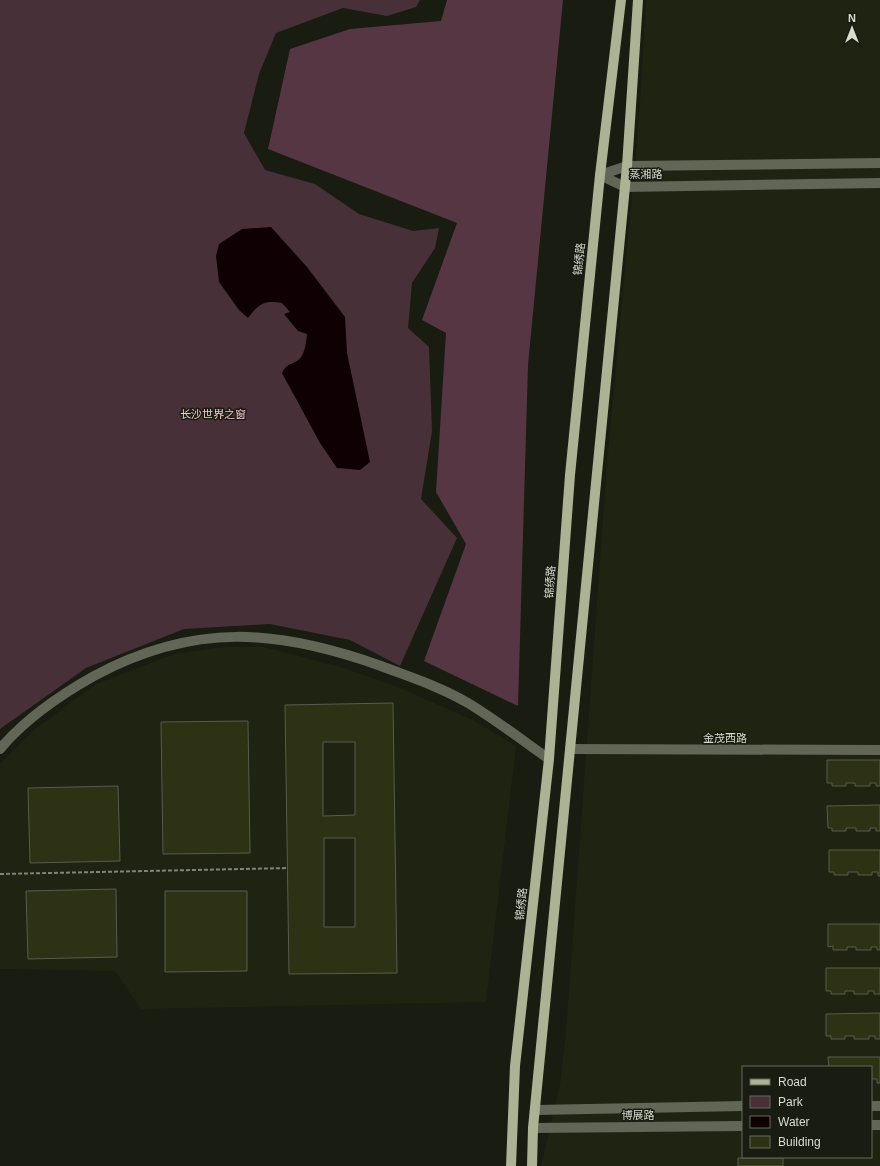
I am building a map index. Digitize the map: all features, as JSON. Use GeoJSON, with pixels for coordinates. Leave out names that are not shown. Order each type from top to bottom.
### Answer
{"type":"FeatureCollection","features":[{"type":"Feature","properties":{"kind":"main road","name":"锦绣路"},"geometry":{"type":"LineString","coordinates":[[511,1166],[515,1066],[549,759],[570,475],[600,175],[621,0]]}},
{"type":"Feature","properties":{"kind":"main road"},"geometry":{"type":"LineString","coordinates":[[532,1166],[534,1128],[570,749],[627,166],[638,0]]}},
{"type":"Feature","properties":{"kind":"street","name":"蒸湘路"},"geometry":{"type":"LineString","coordinates":[[600,175],[627,166],[880,163]]}},
{"type":"Feature","properties":{"kind":"street","name":"蒸湘路"},"geometry":{"type":"LineString","coordinates":[[600,175],[625,187],[880,183]]}},
{"type":"Feature","properties":{"kind":"street"},"geometry":{"type":"LineString","coordinates":[[0,749],[12,734],[63,694],[110,668],[146,653],[189,640],[234,636],[279,639],[343,653],[416,679],[467,703],[549,759]]}},
{"type":"Feature","properties":{"kind":"street","name":"金茂西路"},"geometry":{"type":"LineString","coordinates":[[570,749],[880,750]]}},
{"type":"Feature","properties":{"kind":"street","name":"博展路"},"geometry":{"type":"LineString","coordinates":[[536,1110],[742,1106]]}},
{"type":"Feature","properties":{"kind":"street","name":"博展路"},"geometry":{"type":"LineString","coordinates":[[534,1128],[742,1126]]}},
{"type":"Feature","properties":{"kind":"path"},"geometry":{"type":"LineString","coordinates":[[0,874],[288,868]]}},
{"type":"Feature","properties":{"kind":"shaded area"},"geometry":{"type":"Polygon","coordinates":[[[447,0],[563,0],[528,365],[518,706],[424,661],[466,544],[436,492],[446,333],[422,320],[457,223],[268,149],[290,49],[350,29],[441,21],[447,0]]]}},
{"type":"Feature","properties":{"kind":"shaded area"},"geometry":{"type":"Polygon","coordinates":[[[646,0],[880,0],[880,1166],[541,1166],[560,1084],[566,1032],[607,463],[639,120],[646,0]]]}},
{"type":"Feature","properties":{"kind":"shaded area"},"geometry":{"type":"Polygon","coordinates":[[[223,647],[264,647],[341,667],[398,687],[473,720],[516,746],[486,1002],[141,1009],[115,971],[0,969],[0,764],[35,729],[96,684],[174,654],[223,647]]]}},
{"type":"Feature","properties":{"kind":"green space","name":"长沙世界之窗"},"geometry":{"type":"Polygon","coordinates":[[[0,0],[420,0],[416,7],[387,16],[343,8],[276,33],[259,74],[244,133],[265,170],[315,184],[359,214],[413,231],[439,228],[435,248],[412,283],[408,328],[429,347],[432,431],[421,499],[457,538],[400,666],[350,640],[270,624],[184,629],[86,668],[0,729],[0,0]]]}},
{"type":"Feature","properties":{"kind":"water"},"geometry":{"type":"Polygon","coordinates":[[[271,227],[307,267],[345,317],[347,353],[370,462],[360,470],[337,468],[320,443],[282,373],[287,367],[300,359],[302,356],[305,349],[307,334],[298,331],[284,314],[290,312],[282,303],[267,302],[259,306],[248,318],[239,310],[219,282],[216,256],[219,244],[242,229],[271,227]]]}},
{"type":"Feature","properties":{"kind":"building"},"geometry":{"type":"Polygon","coordinates":[[[393,703],[397,973],[289,974],[285,705],[393,703]],[[323,742],[323,816],[355,815],[355,742],[323,742]],[[324,838],[324,927],[355,927],[355,838],[324,838]]]}},
{"type":"Feature","properties":{"kind":"building"},"geometry":{"type":"Polygon","coordinates":[[[248,721],[250,853],[163,854],[161,722],[248,721]]]}},
{"type":"Feature","properties":{"kind":"building"},"geometry":{"type":"Polygon","coordinates":[[[827,760],[880,760],[880,786],[876,786],[876,783],[870,783],[870,786],[855,786],[855,783],[846,783],[846,786],[832,786],[832,783],[827,783],[827,760]]]}},
{"type":"Feature","properties":{"kind":"building"},"geometry":{"type":"Polygon","coordinates":[[[118,786],[120,861],[30,863],[28,788],[118,786]]]}},
{"type":"Feature","properties":{"kind":"building"},"geometry":{"type":"Polygon","coordinates":[[[880,805],[880,831],[876,831],[876,828],[870,828],[870,831],[856,831],[856,828],[846,828],[846,831],[832,831],[832,828],[828,828],[827,806],[880,805]]]}},
{"type":"Feature","properties":{"kind":"building"},"geometry":{"type":"Polygon","coordinates":[[[829,850],[880,850],[880,876],[878,876],[878,872],[872,872],[872,875],[858,875],[858,872],[848,872],[848,875],[834,875],[834,872],[829,872],[829,850]]]}},
{"type":"Feature","properties":{"kind":"building"},"geometry":{"type":"Polygon","coordinates":[[[116,889],[117,957],[28,959],[26,891],[116,889]]]}},
{"type":"Feature","properties":{"kind":"building"},"geometry":{"type":"Polygon","coordinates":[[[165,891],[247,891],[247,971],[165,972],[165,891]]]}},
{"type":"Feature","properties":{"kind":"building"},"geometry":{"type":"Polygon","coordinates":[[[828,924],[880,924],[880,950],[877,950],[877,947],[871,947],[871,950],[856,950],[856,947],[847,947],[847,950],[833,950],[833,946],[828,947],[828,924]]]}},
{"type":"Feature","properties":{"kind":"building"},"geometry":{"type":"Polygon","coordinates":[[[826,968],[880,968],[880,994],[874,994],[874,991],[868,991],[868,994],[854,994],[854,991],[845,991],[845,994],[831,994],[831,991],[826,991],[826,968]]]}},
{"type":"Feature","properties":{"kind":"building"},"geometry":{"type":"Polygon","coordinates":[[[880,1013],[880,1039],[875,1039],[875,1036],[869,1036],[869,1039],[854,1039],[854,1036],[845,1036],[845,1039],[831,1039],[831,1036],[826,1036],[826,1014],[880,1013]]]}},
{"type":"Feature","properties":{"kind":"building"},"geometry":{"type":"Polygon","coordinates":[[[828,1057],[880,1057],[880,1083],[877,1083],[877,1079],[872,1079],[872,1066],[829,1066],[828,1057]]]}},
{"type":"Feature","properties":{"kind":"building"},"geometry":{"type":"Polygon","coordinates":[[[738,1158],[783,1158],[783,1166],[738,1166],[738,1158]]]}}]}
